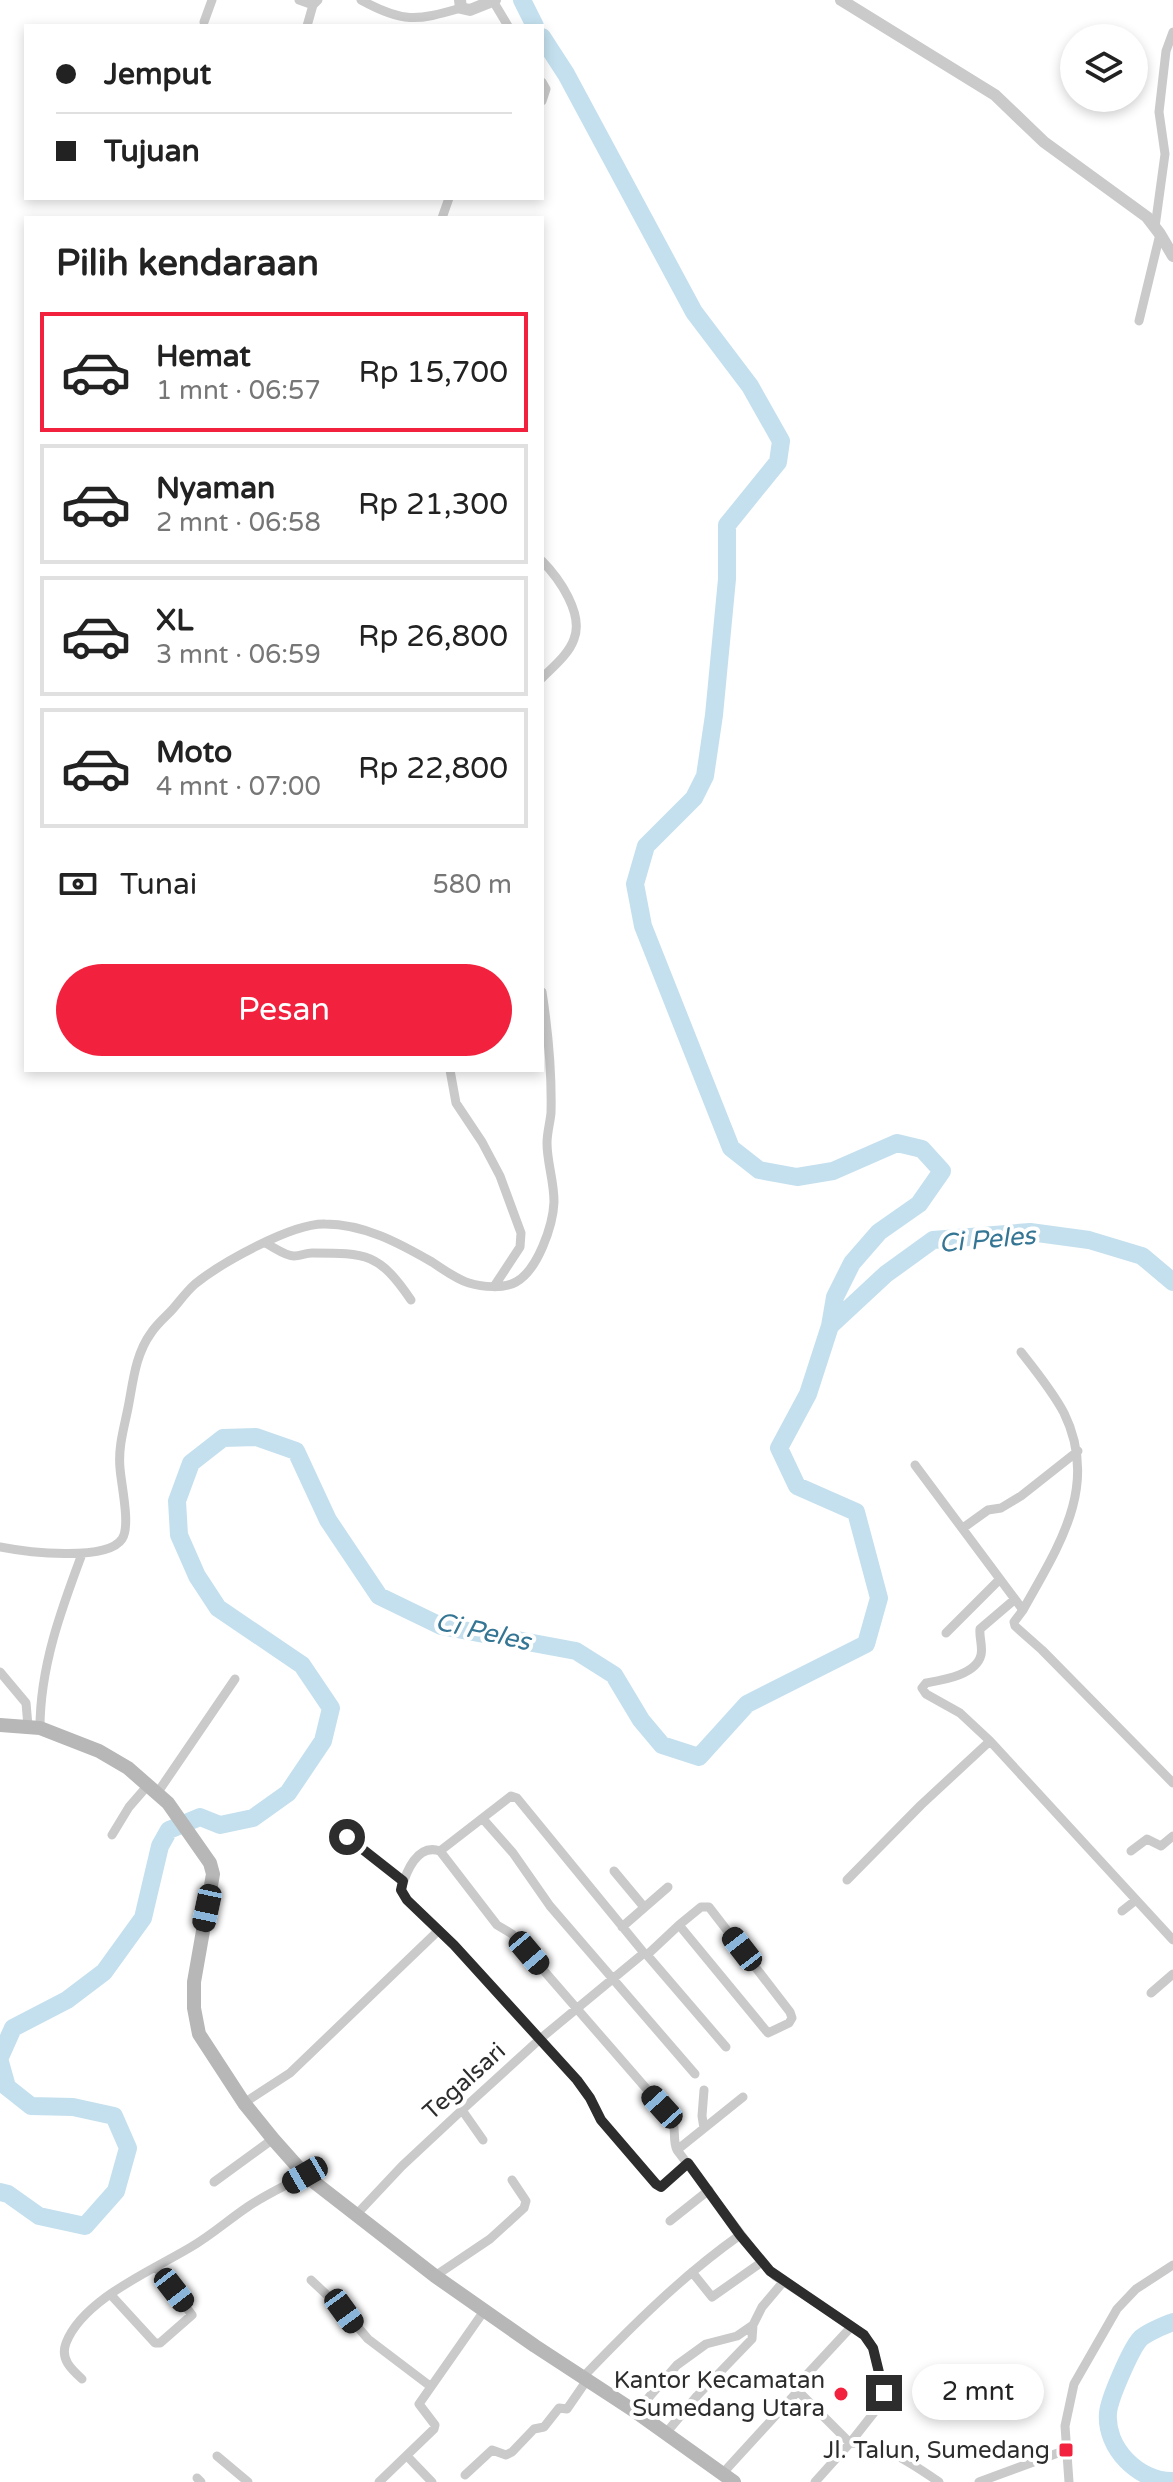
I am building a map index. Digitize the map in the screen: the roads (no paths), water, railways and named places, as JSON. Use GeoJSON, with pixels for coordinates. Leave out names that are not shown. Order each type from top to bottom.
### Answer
{"type":"FeatureCollection","features":[{"type":"Feature","properties":{"kind":"main road"},"geometry":{"type":"LineString","coordinates":[[0,1725],[34,1727],[99,1751],[158,1793],[198,1844],[213,1874],[194,1982],[194,2008],[199,2034],[244,2103],[305,2175],[435,2276],[728,2478]]}},
{"type":"Feature","properties":{"kind":"street"},"geometry":{"type":"LineString","coordinates":[[204,22],[212,0]]}},
{"type":"Feature","properties":{"kind":"street"},"geometry":{"type":"LineString","coordinates":[[299,0],[316,2],[308,24]]}},
{"type":"Feature","properties":{"kind":"street"},"geometry":{"type":"LineString","coordinates":[[361,0],[400,17],[417,19],[460,4],[470,10],[494,0],[507,24]]}},
{"type":"Feature","properties":{"kind":"street"},"geometry":{"type":"LineString","coordinates":[[841,0],[995,95],[1044,142],[1120,196],[1158,230],[1173,256]]}},
{"type":"Feature","properties":{"kind":"street"},"geometry":{"type":"LineString","coordinates":[[1139,321],[1158,230],[1169,151],[1159,112],[1166,51],[1173,32]]}},
{"type":"Feature","properties":{"kind":"street"},"geometry":{"type":"LineString","coordinates":[[544,564],[567,596],[575,616],[576,631],[574,641],[564,656],[544,676]]}},
{"type":"Feature","properties":{"kind":"street"},"geometry":{"type":"LineString","coordinates":[[0,1547],[82,1554],[113,1548],[124,1535],[120,1446],[134,1376],[151,1333],[198,1282],[265,1243],[322,1223],[343,1225],[371,1232],[398,1244],[466,1282],[495,1285],[517,1282],[540,1251],[554,1206],[553,1174],[547,1149],[551,1113],[544,1008]]}},
{"type":"Feature","properties":{"kind":"street"},"geometry":{"type":"LineString","coordinates":[[450,1072],[456,1103],[500,1176],[521,1233],[520,1247],[495,1285]]}},
{"type":"Feature","properties":{"kind":"street"},"geometry":{"type":"LineString","coordinates":[[265,1243],[294,1256],[308,1253],[364,1255],[379,1261],[389,1270],[411,1300]]}},
{"type":"Feature","properties":{"kind":"street"},"geometry":{"type":"LineString","coordinates":[[1021,1352],[1064,1413],[1078,1451],[1080,1468],[1071,1514],[1052,1556],[1014,1622],[1173,1783]]}},
{"type":"Feature","properties":{"kind":"street"},"geometry":{"type":"LineString","coordinates":[[963,1528],[988,1510],[1001,1508],[1021,1496],[1078,1451]]}},
{"type":"Feature","properties":{"kind":"street"},"geometry":{"type":"LineString","coordinates":[[915,1465],[1023,1610]]}},
{"type":"Feature","properties":{"kind":"street"},"geometry":{"type":"LineString","coordinates":[[34,1727],[51,1645],[82,1554]]}},
{"type":"Feature","properties":{"kind":"street"},"geometry":{"type":"LineString","coordinates":[[946,1633],[999,1580]]}},
{"type":"Feature","properties":{"kind":"street"},"geometry":{"type":"LineString","coordinates":[[1014,1600],[980,1629],[981,1654],[976,1664],[962,1673],[926,1683],[922,1688],[926,1694],[960,1713],[990,1741],[1173,1940]]}},
{"type":"Feature","properties":{"kind":"street"},"geometry":{"type":"LineString","coordinates":[[0,1672],[26,1703],[34,1727]]}},
{"type":"Feature","properties":{"kind":"street"},"geometry":{"type":"LineString","coordinates":[[112,1835],[129,1807],[158,1793],[235,1679]]}},
{"type":"Feature","properties":{"kind":"street"},"geometry":{"type":"LineString","coordinates":[[847,1880],[990,1741]]}},
{"type":"Feature","properties":{"kind":"street"},"geometry":{"type":"LineString","coordinates":[[440,1851],[511,1796],[517,1798],[622,1927],[726,2047]]}},
{"type":"Feature","properties":{"kind":"street"},"geometry":{"type":"LineString","coordinates":[[483,1819],[532,1878],[550,1906],[695,2074]]}},
{"type":"Feature","properties":{"kind":"street"},"geometry":{"type":"LineString","coordinates":[[1131,1851],[1147,1839],[1161,1846],[1173,1836]]}},
{"type":"Feature","properties":{"kind":"street"},"geometry":{"type":"LineString","coordinates":[[347,1837],[403,1881]]}},
{"type":"Feature","properties":{"kind":"street"},"geometry":{"type":"LineString","coordinates":[[688,2163],[659,2187],[601,2120],[577,2080],[439,1930],[407,1900],[401,1890],[403,1881],[423,1851],[440,1851],[497,1925],[512,1934],[671,2117],[675,2124],[674,2144],[677,2150],[688,2163],[709,2190],[762,2262],[784,2281],[864,2335],[873,2348],[884,2393],[880,2405],[815,2482]]}},
{"type":"Feature","properties":{"kind":"street"},"geometry":{"type":"LineString","coordinates":[[614,1871],[644,1907]]}},
{"type":"Feature","properties":{"kind":"street"},"geometry":{"type":"LineString","coordinates":[[622,1927],[668,1887]]}},
{"type":"Feature","properties":{"kind":"street"},"geometry":{"type":"LineString","coordinates":[[1122,1911],[1136,1900]]}},
{"type":"Feature","properties":{"kind":"street","name":"Tegalsari"},"geometry":{"type":"LineString","coordinates":[[355,2216],[402,2166],[540,2039],[614,1981],[679,1925],[701,1907],[709,1907],[790,2012],[792,2018],[789,2023],[768,2033],[679,1925]]}},
{"type":"Feature","properties":{"kind":"street"},"geometry":{"type":"LineString","coordinates":[[244,2103],[290,2073],[439,1930]]}},
{"type":"Feature","properties":{"kind":"street"},"geometry":{"type":"LineString","coordinates":[[1151,1993],[1173,1974]]}},
{"type":"Feature","properties":{"kind":"street"},"geometry":{"type":"LineString","coordinates":[[704,2090],[704,2128]]}},
{"type":"Feature","properties":{"kind":"street"},"geometry":{"type":"LineString","coordinates":[[677,2150],[743,2097]]}},
{"type":"Feature","properties":{"kind":"street"},"geometry":{"type":"LineString","coordinates":[[462,2110],[483,2140]]}},
{"type":"Feature","properties":{"kind":"street"},"geometry":{"type":"LineString","coordinates":[[214,2182],[273,2139]]}},
{"type":"Feature","properties":{"kind":"street"},"geometry":{"type":"LineString","coordinates":[[82,2379],[65,2359],[66,2343],[86,2314],[247,2207],[305,2175]]}},
{"type":"Feature","properties":{"kind":"street"},"geometry":{"type":"LineString","coordinates":[[435,2276],[490,2239],[524,2208],[526,2201],[512,2180]]}},
{"type":"Feature","properties":{"kind":"street"},"geometry":{"type":"LineString","coordinates":[[670,2221],[709,2190]]}},
{"type":"Feature","properties":{"kind":"street"},"geometry":{"type":"LineString","coordinates":[[465,2475],[493,2449],[506,2455],[512,2452],[528,2434],[544,2427],[559,2408],[567,2409],[585,2378],[642,2315],[740,2235]]}},
{"type":"Feature","properties":{"kind":"street"},"geometry":{"type":"LineString","coordinates":[[692,2272],[712,2297],[762,2262]]}},
{"type":"Feature","properties":{"kind":"street"},"geometry":{"type":"LineString","coordinates":[[1069,2482],[1065,2426],[1074,2384],[1103,2329],[1126,2297],[1173,2265]]}},
{"type":"Feature","properties":{"kind":"street"},"geometry":{"type":"LineString","coordinates":[[111,2295],[155,2343],[160,2343],[192,2315],[156,2267]]}},
{"type":"Feature","properties":{"kind":"street"},"geometry":{"type":"LineString","coordinates":[[311,2280],[334,2300],[368,2339],[430,2386]]}},
{"type":"Feature","properties":{"kind":"street"},"geometry":{"type":"LineString","coordinates":[[666,2433],[752,2339],[753,2325],[762,2307],[784,2281]]}},
{"type":"Feature","properties":{"kind":"street"},"geometry":{"type":"LineString","coordinates":[[379,2482],[435,2428],[419,2407],[430,2386],[484,2311]]}},
{"type":"Feature","properties":{"kind":"street"},"geometry":{"type":"LineString","coordinates":[[636,2412],[677,2365],[706,2344],[737,2336],[753,2325]]}},
{"type":"Feature","properties":{"kind":"street"},"geometry":{"type":"LineString","coordinates":[[728,2478],[798,2391],[800,2382],[852,2326]]}},
{"type":"Feature","properties":{"kind":"street"},"geometry":{"type":"LineString","coordinates":[[798,2391],[850,2443],[864,2443],[889,2451],[939,2482]]}},
{"type":"Feature","properties":{"kind":"street"},"geometry":{"type":"LineString","coordinates":[[979,2482],[1066,2450]]}},
{"type":"Feature","properties":{"kind":"street"},"geometry":{"type":"LineString","coordinates":[[217,2456],[248,2482]]}},
{"type":"Feature","properties":{"kind":"street"},"geometry":{"type":"LineString","coordinates":[[407,2456],[432,2482]]}},
{"type":"Feature","properties":{"kind":"waterway"},"geometry":{"type":"LineString","coordinates":[[522,0],[534,24]]}},
{"type":"Feature","properties":{"kind":"waterway"},"geometry":{"type":"LineString","coordinates":[[544,40],[566,74],[694,312],[750,386],[781,441],[778,462],[727,525],[727,579],[705,776],[694,798],[646,846],[635,884],[643,926],[731,1148],[759,1170],[797,1177],[833,1171],[897,1143],[922,1149],[942,1171],[919,1204],[879,1232],[852,1263],[835,1297],[830,1326]]}},
{"type":"Feature","properties":{"kind":"waterway","name":"Ci Peles"},"geometry":{"type":"LineString","coordinates":[[0,2057],[13,2028],[67,2000],[104,1972],[143,1918],[160,1846],[169,1830],[200,1817],[220,1825],[253,1818],[288,1793],[323,1741],[331,1708],[302,1665],[218,1608],[197,1576],[179,1535],[177,1501],[191,1463],[223,1438],[256,1437],[296,1451],[328,1520],[379,1596],[441,1626],[576,1651],[614,1675],[641,1720],[662,1745],[699,1757],[747,1704],[866,1644],[879,1598],[856,1512],[797,1486],[779,1448],[808,1394],[830,1326],[886,1274],[933,1240],[1030,1232],[1089,1240],[1142,1256],[1173,1282]]}},
{"type":"Feature","properties":{"kind":"waterway","name":"Ci Peles"},"geometry":{"type":"LineString","coordinates":[[0,2062],[7,2087],[31,2106],[73,2107],[114,2116],[128,2148],[116,2191],[85,2226],[39,2216],[8,2194],[0,2192]]}},
{"type":"Feature","properties":{"kind":"waterway","name":"Ci Peles"},"geometry":{"type":"LineString","coordinates":[[1173,2322],[1147,2334],[1136,2344],[1116,2386],[1108,2413],[1112,2439],[1127,2460],[1148,2476],[1173,2481]]}},
{"type":"Feature","properties":{"kind":"place","name":"Kantor Kecamatan Sumedang Utara"},"geometry":{"type":"Point","coordinates":[841,2394]}},
{"type":"Feature","properties":{"kind":"place","name":"Jl. Talun, Sumedang"},"geometry":{"type":"Point","coordinates":[1066,2450]}}]}
